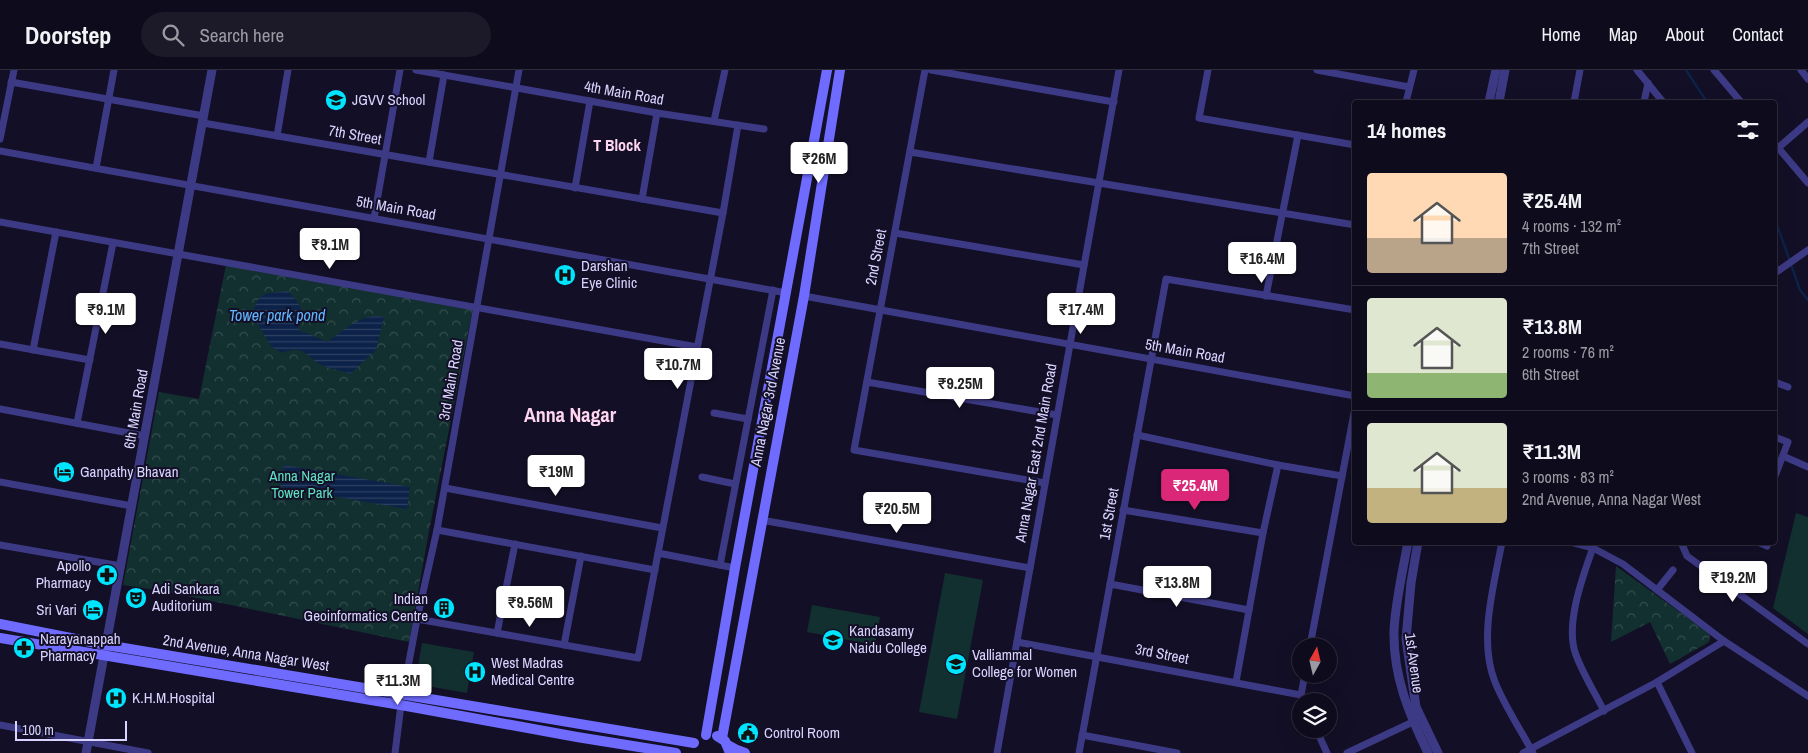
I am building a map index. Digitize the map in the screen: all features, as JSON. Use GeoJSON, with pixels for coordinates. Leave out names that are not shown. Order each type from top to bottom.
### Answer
{"type":"FeatureCollection","features":[{"type":"Feature","properties":{"kind":"main road","name":"Anna Nagar 3rd Avenue"},"geometry":{"type":"LineString","coordinates":[[706,735],[827,70]]}},
{"type":"Feature","properties":{"kind":"main road","name":"Anna Nagar 3rd Avenue"},"geometry":{"type":"LineString","coordinates":[[727,745],[761,520],[804,296],[840,70]]}},
{"type":"Feature","properties":{"kind":"main road","name":"2nd Avenue, Anna Nagar West"},"geometry":{"type":"LineString","coordinates":[[0,624],[402,699],[692,748]]}},
{"type":"Feature","properties":{"kind":"main road","name":"2nd Avenue, Anna Nagar West"},"geometry":{"type":"LineString","coordinates":[[0,638],[104,656],[402,699],[577,737],[676,753]]}},
{"type":"Feature","properties":{"kind":"main road"},"geometry":{"type":"LineString","coordinates":[[692,748],[706,735],[714,735],[727,745],[745,753]]}},
{"type":"Feature","properties":{"kind":"street"},"geometry":{"type":"LineString","coordinates":[[0,139],[14,70]]}},
{"type":"Feature","properties":{"kind":"street"},"geometry":{"type":"LineString","coordinates":[[96,168],[114,70]]}},
{"type":"Feature","properties":{"kind":"street","name":"6th Main Road"},"geometry":{"type":"LineString","coordinates":[[86,753],[212,70]]}},
{"type":"Feature","properties":{"kind":"street"},"geometry":{"type":"LineString","coordinates":[[277,136],[288,70]]}},
{"type":"Feature","properties":{"kind":"street"},"geometry":{"type":"LineString","coordinates":[[374,218],[400,70]]}},
{"type":"Feature","properties":{"kind":"street","name":"4th Main Road"},"geometry":{"type":"LineString","coordinates":[[416,70],[657,113],[764,129]]}},
{"type":"Feature","properties":{"kind":"street","name":"3rd Main Road"},"geometry":{"type":"LineString","coordinates":[[395,753],[402,699],[417,619],[438,530],[519,70]]}},
{"type":"Feature","properties":{"kind":"street"},"geometry":{"type":"LineString","coordinates":[[714,121],[725,70]]}},
{"type":"Feature","properties":{"kind":"street","name":"2nd Street"},"geometry":{"type":"LineString","coordinates":[[925,70],[854,450],[1045,483]]}},
{"type":"Feature","properties":{"kind":"street","name":"Anna Nagar East 2nd Main Road"},"geometry":{"type":"LineString","coordinates":[[997,753],[1120,70]]}},
{"type":"Feature","properties":{"kind":"street"},"geometry":{"type":"LineString","coordinates":[[1208,70],[1199,118],[1352,144]]}},
{"type":"Feature","properties":{"kind":"street"},"geometry":{"type":"LineString","coordinates":[[1317,70],[1409,86]]}},
{"type":"Feature","properties":{"kind":"street"},"geometry":{"type":"LineString","coordinates":[[1406,100],[1414,70]]}},
{"type":"Feature","properties":{"kind":"street"},"geometry":{"type":"LineString","coordinates":[[1489,100],[1496,70]]}},
{"type":"Feature","properties":{"kind":"street"},"geometry":{"type":"LineString","coordinates":[[1499,100],[1505,70]]}},
{"type":"Feature","properties":{"kind":"street"},"geometry":{"type":"LineString","coordinates":[[1574,100],[1580,70]]}},
{"type":"Feature","properties":{"kind":"street"},"geometry":{"type":"LineString","coordinates":[[1637,70],[1661,100]]}},
{"type":"Feature","properties":{"kind":"street"},"geometry":{"type":"LineString","coordinates":[[1714,70],[1739,100]]}},
{"type":"Feature","properties":{"kind":"street"},"geometry":{"type":"LineString","coordinates":[[1801,70],[1808,79]]}},
{"type":"Feature","properties":{"kind":"street"},"geometry":{"type":"LineString","coordinates":[[933,71],[1114,102]]}},
{"type":"Feature","properties":{"kind":"street"},"geometry":{"type":"LineString","coordinates":[[429,162],[444,75]]}},
{"type":"Feature","properties":{"kind":"street","name":"7th Street"},"geometry":{"type":"LineString","coordinates":[[11,82],[108,99],[277,136],[723,213]]}},
{"type":"Feature","properties":{"kind":"street"},"geometry":{"type":"LineString","coordinates":[[1644,100],[1648,83]]}},
{"type":"Feature","properties":{"kind":"street"},"geometry":{"type":"LineString","coordinates":[[575,188],[590,101]]}},
{"type":"Feature","properties":{"kind":"street"},"geometry":{"type":"LineString","coordinates":[[642,199],[657,113]]}},
{"type":"Feature","properties":{"kind":"street"},"geometry":{"type":"LineString","coordinates":[[1808,122],[1777,146],[1808,183]]}},
{"type":"Feature","properties":{"kind":"street"},"geometry":{"type":"LineString","coordinates":[[417,619],[638,658],[738,125]]}},
{"type":"Feature","properties":{"kind":"street"},"geometry":{"type":"LineString","coordinates":[[1298,135],[1266,296],[1352,310]]}},
{"type":"Feature","properties":{"kind":"street","name":"5th Main Road"},"geometry":{"type":"LineString","coordinates":[[0,151],[787,293]]}},
{"type":"Feature","properties":{"kind":"street"},"geometry":{"type":"LineString","coordinates":[[910,152],[1352,225]]}},
{"type":"Feature","properties":{"kind":"street"},"geometry":{"type":"LineString","coordinates":[[0,222],[697,347]]}},
{"type":"Feature","properties":{"kind":"street"},"geometry":{"type":"LineString","coordinates":[[33,350],[56,232]]}},
{"type":"Feature","properties":{"kind":"street"},"geometry":{"type":"LineString","coordinates":[[895,233],[1084,265]]}},
{"type":"Feature","properties":{"kind":"street"},"geometry":{"type":"LineString","coordinates":[[77,423],[113,242]]}},
{"type":"Feature","properties":{"kind":"street"},"geometry":{"type":"LineString","coordinates":[[1777,272],[1808,251]]}},
{"type":"Feature","properties":{"kind":"street","name":"1st Street"},"geometry":{"type":"LineString","coordinates":[[1079,753],[1166,279],[1266,296]]}},
{"type":"Feature","properties":{"kind":"street"},"geometry":{"type":"LineString","coordinates":[[720,565],[773,290]]}},
{"type":"Feature","properties":{"kind":"street","name":"5th Main Road"},"geometry":{"type":"LineString","coordinates":[[804,296],[1352,395]]}},
{"type":"Feature","properties":{"kind":"street"},"geometry":{"type":"LineString","coordinates":[[0,344],[90,360]]}},
{"type":"Feature","properties":{"kind":"street"},"geometry":{"type":"LineString","coordinates":[[867,382],[1057,415]]}},
{"type":"Feature","properties":{"kind":"street"},"geometry":{"type":"LineString","coordinates":[[1777,383],[1788,387]]}},
{"type":"Feature","properties":{"kind":"street"},"geometry":{"type":"LineString","coordinates":[[0,409],[145,436]]}},
{"type":"Feature","properties":{"kind":"street"},"geometry":{"type":"LineString","coordinates":[[714,413],[748,419]]}},
{"type":"Feature","properties":{"kind":"street"},"geometry":{"type":"LineString","coordinates":[[1312,638],[1352,424]]}},
{"type":"Feature","properties":{"kind":"street"},"geometry":{"type":"LineString","coordinates":[[1137,435],[1278,465],[1342,476]]}},
{"type":"Feature","properties":{"kind":"street"},"geometry":{"type":"LineString","coordinates":[[1777,438],[1788,442],[1777,471]]}},
{"type":"Feature","properties":{"kind":"street"},"geometry":{"type":"LineString","coordinates":[[1783,456],[1808,466]]}},
{"type":"Feature","properties":{"kind":"street"},"geometry":{"type":"LineString","coordinates":[[1236,682],[1263,533],[1278,465]]}},
{"type":"Feature","properties":{"kind":"street"},"geometry":{"type":"LineString","coordinates":[[702,477],[735,484]]}},
{"type":"Feature","properties":{"kind":"street"},"geometry":{"type":"LineString","coordinates":[[0,482],[132,506]]}},
{"type":"Feature","properties":{"kind":"street"},"geometry":{"type":"LineString","coordinates":[[445,488],[662,528]]}},
{"type":"Feature","properties":{"kind":"street"},"geometry":{"type":"LineString","coordinates":[[1123,510],[1263,533]]}},
{"type":"Feature","properties":{"kind":"street"},"geometry":{"type":"LineString","coordinates":[[761,520],[1030,568]]}},
{"type":"Feature","properties":{"kind":"street"},"geometry":{"type":"LineString","coordinates":[[438,530],[655,570]]}},
{"type":"Feature","properties":{"kind":"street"},"geometry":{"type":"LineString","coordinates":[[497,633],[515,544]]}},
{"type":"Feature","properties":{"kind":"street"},"geometry":{"type":"LineString","coordinates":[[0,545],[121,566]]}},
{"type":"Feature","properties":{"kind":"street","name":"1st Avenue"},"geometry":{"type":"LineString","coordinates":[[1408,545],[1394,630],[1396,661],[1405,703],[1438,753]]}},
{"type":"Feature","properties":{"kind":"street","name":"1st Avenue"},"geometry":{"type":"LineString","coordinates":[[1417,545],[1411,582],[1406,639],[1416,707],[1416,720],[1428,753]]}},
{"type":"Feature","properties":{"kind":"street"},"geometry":{"type":"LineString","coordinates":[[1501,545],[1489,611],[1488,651],[1495,682],[1532,751]]}},
{"type":"Feature","properties":{"kind":"street"},"geometry":{"type":"LineString","coordinates":[[1604,711],[1575,654],[1572,633],[1576,602],[1594,545],[1623,564],[1724,641],[1808,696]]}},
{"type":"Feature","properties":{"kind":"street"},"geometry":{"type":"LineString","coordinates":[[1683,545],[1687,556],[1808,644]]}},
{"type":"Feature","properties":{"kind":"street"},"geometry":{"type":"LineString","coordinates":[[658,553],[735,568]]}},
{"type":"Feature","properties":{"kind":"street"},"geometry":{"type":"LineString","coordinates":[[564,645],[581,556]]}},
{"type":"Feature","properties":{"kind":"street"},"geometry":{"type":"LineString","coordinates":[[1657,590],[1673,570]]}},
{"type":"Feature","properties":{"kind":"street"},"geometry":{"type":"LineString","coordinates":[[1110,584],[1249,610]]}},
{"type":"Feature","properties":{"kind":"street"},"geometry":{"type":"LineString","coordinates":[[1523,753],[1532,751],[1657,682],[1724,641]]}},
{"type":"Feature","properties":{"kind":"street","name":"3rd Street"},"geometry":{"type":"LineString","coordinates":[[1017,642],[1236,682],[1292,695]]}},
{"type":"Feature","properties":{"kind":"street"},"geometry":{"type":"LineString","coordinates":[[1657,682],[1692,753]]}},
{"type":"Feature","properties":{"kind":"street"},"geometry":{"type":"LineString","coordinates":[[1347,753],[1416,720]]}},
{"type":"Feature","properties":{"kind":"street"},"geometry":{"type":"LineString","coordinates":[[0,725],[148,753]]}},
{"type":"Feature","properties":{"kind":"street"},"geometry":{"type":"LineString","coordinates":[[1082,736],[1177,753]]}},
{"type":"Feature","properties":{"kind":"street"},"geometry":{"type":"LineString","coordinates":[[1320,738],[1327,753]]}},
{"type":"Feature","properties":{"kind":"green space","name":"Anna Nagar Tower Park"},"geometry":{"type":"Polygon","coordinates":[[[226,265],[473,308],[409,642],[168,592],[123,585],[159,392],[199,399],[226,265]]]}},
{"type":"Feature","properties":{"kind":"green space"},"geometry":{"type":"Polygon","coordinates":[[[1796,513],[1808,517],[1808,634],[1773,608],[1796,513]]]}},
{"type":"Feature","properties":{"kind":"green space"},"geometry":{"type":"Polygon","coordinates":[[[1616,566],[1710,634],[1709,642],[1670,664],[1650,622],[1611,642],[1616,566]]]}},
{"type":"Feature","properties":{"kind":"green space"},"geometry":{"type":"Polygon","coordinates":[[[945,573],[983,580],[957,719],[919,712],[945,573]]]}},
{"type":"Feature","properties":{"kind":"green space"},"geometry":{"type":"Polygon","coordinates":[[[812,605],[880,617],[875,645],[807,632],[812,605]]]}},
{"type":"Feature","properties":{"kind":"green space"},"geometry":{"type":"Polygon","coordinates":[[[422,643],[474,652],[467,693],[415,684],[422,643]]]}},
{"type":"Feature","properties":{"kind":"water","name":"Tower park pond"},"geometry":{"type":"Polygon","coordinates":[[[288,291],[297,301],[302,311],[297,322],[300,332],[310,334],[327,342],[354,323],[368,317],[384,317],[376,350],[350,374],[320,364],[302,351],[291,350],[282,353],[272,347],[252,315],[258,301],[264,295],[288,291]]]}},
{"type":"Feature","properties":{"kind":"water"},"geometry":{"type":"Polygon","coordinates":[[[284,465],[410,487],[407,509],[280,487],[284,465]]]}},
{"type":"Feature","properties":{"kind":"waterway"},"geometry":{"type":"LineString","coordinates":[[1686,70],[1706,100]]}},
{"type":"Feature","properties":{"kind":"waterway"},"geometry":{"type":"LineString","coordinates":[[1777,225],[1800,290],[1808,300]]}},
{"type":"Feature","properties":{"kind":"place","name":"JGVV School"},"geometry":{"type":"Point","coordinates":[336,100]}},
{"type":"Feature","properties":{"kind":"place","name":"Darshan Eye Clinic"},"geometry":{"type":"Point","coordinates":[565,275]}},
{"type":"Feature","properties":{"kind":"place","name":"Ganpathy Bhavan"},"geometry":{"type":"Point","coordinates":[64,472]}},
{"type":"Feature","properties":{"kind":"place","name":"Apollo Pharmacy"},"geometry":{"type":"Point","coordinates":[107,575]}},
{"type":"Feature","properties":{"kind":"place","name":"Adi Sankara Auditorium"},"geometry":{"type":"Point","coordinates":[136,598]}},
{"type":"Feature","properties":{"kind":"place","name":"Indian Geoinformatics Centre"},"geometry":{"type":"Point","coordinates":[444,608]}},
{"type":"Feature","properties":{"kind":"place","name":"Sri Vari"},"geometry":{"type":"Point","coordinates":[93,610]}},
{"type":"Feature","properties":{"kind":"place","name":"Kandasamy Naidu College"},"geometry":{"type":"Point","coordinates":[833,640]}},
{"type":"Feature","properties":{"kind":"place","name":"Narayanappah Pharmacy"},"geometry":{"type":"Point","coordinates":[24,648]}},
{"type":"Feature","properties":{"kind":"place","name":"Valliammal College for Women"},"geometry":{"type":"Point","coordinates":[956,664]}},
{"type":"Feature","properties":{"kind":"place","name":"West Madras Medical Centre"},"geometry":{"type":"Point","coordinates":[475,672]}},
{"type":"Feature","properties":{"kind":"place","name":"K.H.M.Hospital"},"geometry":{"type":"Point","coordinates":[116,698]}},
{"type":"Feature","properties":{"kind":"place","name":"Control Room"},"geometry":{"type":"Point","coordinates":[748,733]}},
{"type":"Feature","properties":{"kind":"district","name":"T Block"},"geometry":{"type":"Point","coordinates":[617,145]}},
{"type":"Feature","properties":{"kind":"district","name":"Anna Nagar"},"geometry":{"type":"Point","coordinates":[570,415]}}]}
